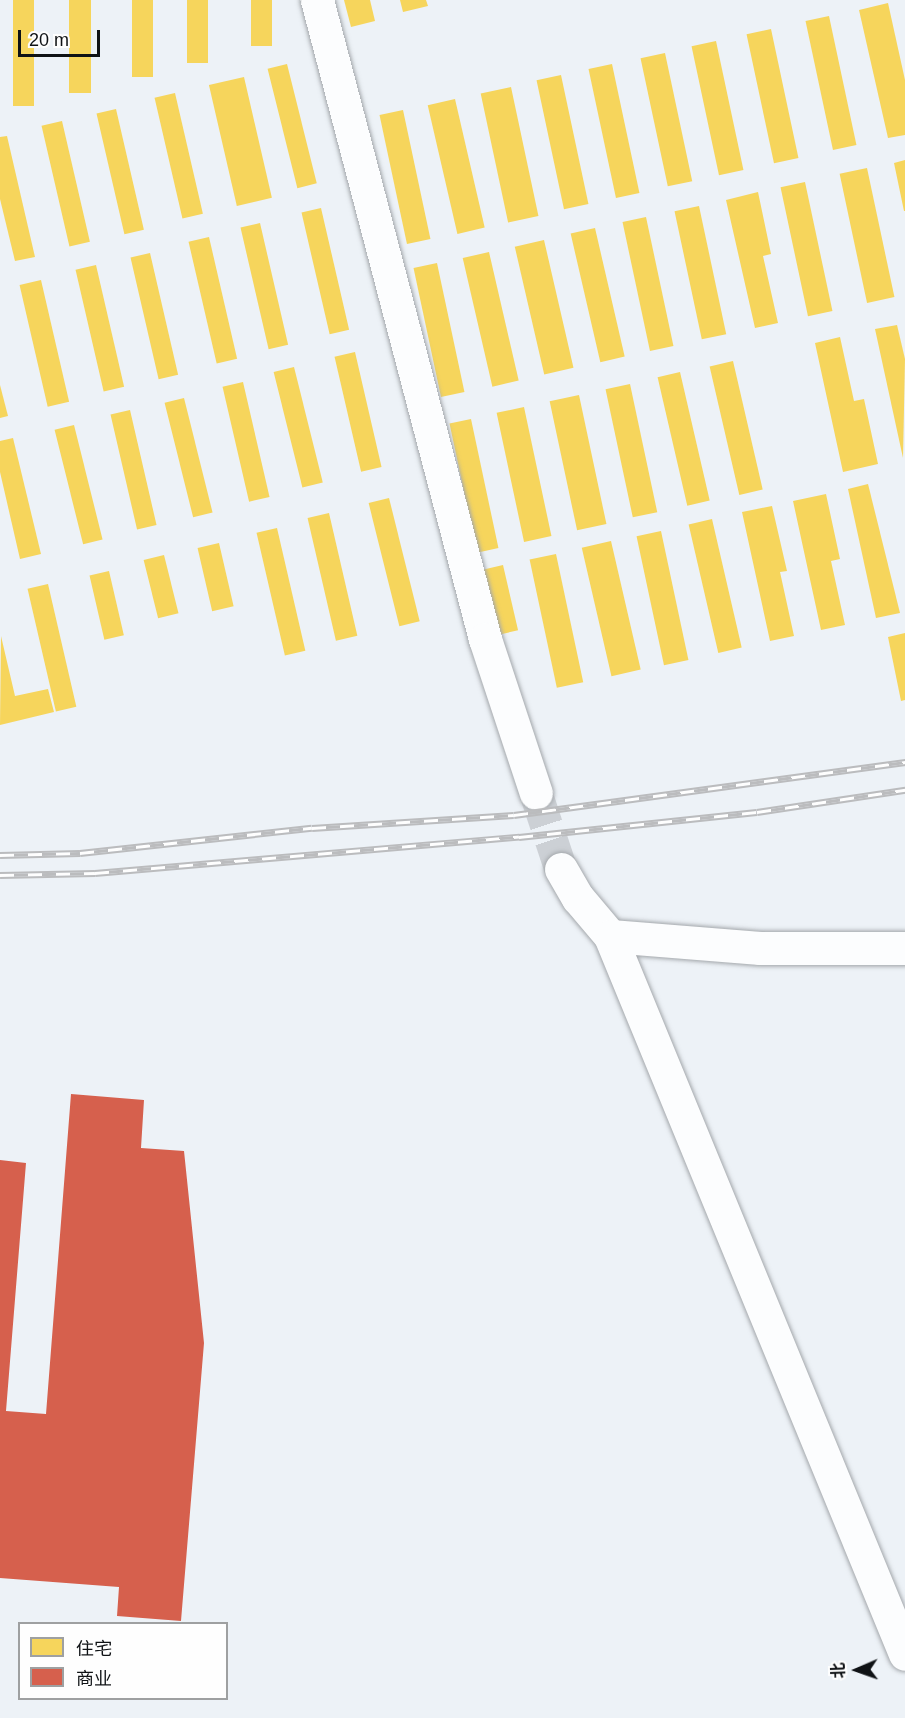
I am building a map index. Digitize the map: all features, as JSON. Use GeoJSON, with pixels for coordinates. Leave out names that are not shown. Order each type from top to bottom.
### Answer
{"type":"FeatureCollection","features":[{"type":"Feature","properties":{"kind":"street"},"geometry":{"type":"LineString","coordinates":[[317,0],[485,639],[536,793]]}},
{"type":"Feature","properties":{"kind":"street"},"geometry":{"type":"LineString","coordinates":[[561,869],[578,898],[610,936],[905,1654]]}},
{"type":"Feature","properties":{"kind":"street"},"geometry":{"type":"LineString","coordinates":[[610,936],[760,948],[905,948]]}},
{"type":"Feature","properties":{"kind":"building: 住宅"},"geometry":{"type":"Polygon","coordinates":[[[13,0],[34,0],[34,106],[13,106],[13,0]]]}},
{"type":"Feature","properties":{"kind":"building: 住宅"},"geometry":{"type":"Polygon","coordinates":[[[69,0],[91,0],[91,93],[69,93],[69,0]]]}},
{"type":"Feature","properties":{"kind":"building: 住宅"},"geometry":{"type":"Polygon","coordinates":[[[132,0],[153,0],[153,77],[132,77],[132,0]]]}},
{"type":"Feature","properties":{"kind":"building: 住宅"},"geometry":{"type":"Polygon","coordinates":[[[187,0],[208,0],[208,63],[187,63],[187,0]]]}},
{"type":"Feature","properties":{"kind":"building: 住宅"},"geometry":{"type":"Polygon","coordinates":[[[251,0],[272,0],[272,46],[251,46],[251,0]]]}},
{"type":"Feature","properties":{"kind":"building: 住宅"},"geometry":{"type":"Polygon","coordinates":[[[344,0],[370,0],[375,21],[351,27],[344,0]]]}},
{"type":"Feature","properties":{"kind":"building: 住宅"},"geometry":{"type":"Polygon","coordinates":[[[400,0],[426,0],[428,6],[403,12],[400,0]]]}},
{"type":"Feature","properties":{"kind":"building: 住宅"},"geometry":{"type":"Polygon","coordinates":[[[888,3],[905,80],[905,135],[888,138],[859,10],[888,3]]]}},
{"type":"Feature","properties":{"kind":"building: 住宅"},"geometry":{"type":"Polygon","coordinates":[[[829,16],[856,145],[833,150],[806,21],[829,16]]]}},
{"type":"Feature","properties":{"kind":"building: 住宅"},"geometry":{"type":"Polygon","coordinates":[[[771,29],[798,158],[774,163],[747,34],[771,29]]]}},
{"type":"Feature","properties":{"kind":"building: 住宅"},"geometry":{"type":"Polygon","coordinates":[[[716,41],[743,170],[719,175],[692,46],[716,41]]]}},
{"type":"Feature","properties":{"kind":"building: 住宅"},"geometry":{"type":"Polygon","coordinates":[[[665,53],[692,181],[668,186],[641,58],[665,53]]]}},
{"type":"Feature","properties":{"kind":"building: 住宅"},"geometry":{"type":"Polygon","coordinates":[[[287,64],[317,183],[297,188],[268,69],[287,64]]]}},
{"type":"Feature","properties":{"kind":"building: 住宅"},"geometry":{"type":"Polygon","coordinates":[[[612,64],[639,193],[616,198],[589,69],[612,64]]]}},
{"type":"Feature","properties":{"kind":"building: 住宅"},"geometry":{"type":"Polygon","coordinates":[[[561,75],[588,204],[564,209],[537,80],[561,75]]]}},
{"type":"Feature","properties":{"kind":"building: 住宅"},"geometry":{"type":"Polygon","coordinates":[[[244,77],[272,198],[237,206],[209,85],[244,77]]]}},
{"type":"Feature","properties":{"kind":"building: 住宅"},"geometry":{"type":"Polygon","coordinates":[[[511,87],[538,216],[508,223],[481,93],[511,87]]]}},
{"type":"Feature","properties":{"kind":"building: 住宅"},"geometry":{"type":"Polygon","coordinates":[[[175,93],[203,214],[182,219],[155,98],[175,93]]]}},
{"type":"Feature","properties":{"kind":"building: 住宅"},"geometry":{"type":"Polygon","coordinates":[[[455,99],[485,228],[457,234],[428,105],[455,99]]]}},
{"type":"Feature","properties":{"kind":"building: 住宅"},"geometry":{"type":"Polygon","coordinates":[[[116,109],[144,230],[124,234],[97,113],[116,109]]]}},
{"type":"Feature","properties":{"kind":"building: 住宅"},"geometry":{"type":"Polygon","coordinates":[[[403,110],[430,239],[407,244],[380,115],[403,110]]]}},
{"type":"Feature","properties":{"kind":"building: 住宅"},"geometry":{"type":"Polygon","coordinates":[[[62,121],[90,242],[69,247],[42,126],[62,121]]]}},
{"type":"Feature","properties":{"kind":"building: 住宅"},"geometry":{"type":"Polygon","coordinates":[[[7,136],[35,257],[15,261],[0,199],[0,137],[7,136]]]}},
{"type":"Feature","properties":{"kind":"building: 住宅"},"geometry":{"type":"Polygon","coordinates":[[[905,160],[905,211],[904,211],[894,163],[905,160]]]}},
{"type":"Feature","properties":{"kind":"building: 住宅"},"geometry":{"type":"Polygon","coordinates":[[[867,168],[894,297],[867,303],[840,174],[867,168]]]}},
{"type":"Feature","properties":{"kind":"building: 住宅"},"geometry":{"type":"Polygon","coordinates":[[[805,182],[832,311],[808,316],[781,187],[805,182]]]}},
{"type":"Feature","properties":{"kind":"building: 住宅"},"geometry":{"type":"Polygon","coordinates":[[[758,192],[771,254],[763,256],[778,323],[755,328],[726,200],[758,192]]]}},
{"type":"Feature","properties":{"kind":"building: 住宅"},"geometry":{"type":"Polygon","coordinates":[[[699,206],[726,334],[702,339],[675,211],[699,206]]]}},
{"type":"Feature","properties":{"kind":"building: 住宅"},"geometry":{"type":"Polygon","coordinates":[[[321,208],[349,330],[330,334],[302,212],[321,208]]]}},
{"type":"Feature","properties":{"kind":"building: 住宅"},"geometry":{"type":"Polygon","coordinates":[[[646,217],[673,346],[650,351],[623,222],[646,217]]]}},
{"type":"Feature","properties":{"kind":"building: 住宅"},"geometry":{"type":"Polygon","coordinates":[[[260,223],[288,345],[269,349],[241,227],[260,223]]]}},
{"type":"Feature","properties":{"kind":"building: 住宅"},"geometry":{"type":"Polygon","coordinates":[[[595,228],[625,357],[600,362],[571,234],[595,228]]]}},
{"type":"Feature","properties":{"kind":"building: 住宅"},"geometry":{"type":"Polygon","coordinates":[[[209,237],[237,359],[217,364],[189,242],[209,237]]]}},
{"type":"Feature","properties":{"kind":"building: 住宅"},"geometry":{"type":"Polygon","coordinates":[[[544,240],[573,368],[544,374],[515,247],[544,240]]]}},
{"type":"Feature","properties":{"kind":"building: 住宅"},"geometry":{"type":"Polygon","coordinates":[[[489,252],[519,381],[492,387],[463,258],[489,252]]]}},
{"type":"Feature","properties":{"kind":"building: 住宅"},"geometry":{"type":"Polygon","coordinates":[[[150,253],[178,375],[159,379],[131,257],[150,253]]]}},
{"type":"Feature","properties":{"kind":"building: 住宅"},"geometry":{"type":"Polygon","coordinates":[[[437,263],[464,392],[441,397],[414,268],[437,263]]]}},
{"type":"Feature","properties":{"kind":"building: 住宅"},"geometry":{"type":"Polygon","coordinates":[[[96,265],[124,387],[104,392],[76,270],[96,265]]]}},
{"type":"Feature","properties":{"kind":"building: 住宅"},"geometry":{"type":"Polygon","coordinates":[[[41,280],[69,402],[48,407],[20,285],[41,280]]]}},
{"type":"Feature","properties":{"kind":"building: 住宅"},"geometry":{"type":"Polygon","coordinates":[[[897,325],[905,359],[903,458],[875,329],[897,325]]]}},
{"type":"Feature","properties":{"kind":"building: 住宅"},"geometry":{"type":"Polygon","coordinates":[[[840,337],[854,401],[864,399],[878,464],[843,472],[815,343],[840,337]]]}},
{"type":"Feature","properties":{"kind":"building: 住宅"},"geometry":{"type":"Polygon","coordinates":[[[355,352],[382,467],[361,472],[335,357],[355,352]]]}},
{"type":"Feature","properties":{"kind":"building: 住宅"},"geometry":{"type":"Polygon","coordinates":[[[733,361],[763,490],[739,495],[710,366],[733,361]]]}},
{"type":"Feature","properties":{"kind":"building: 住宅"},"geometry":{"type":"Polygon","coordinates":[[[294,367],[323,482],[302,488],[274,372],[294,367]]]}},
{"type":"Feature","properties":{"kind":"building: 住宅"},"geometry":{"type":"Polygon","coordinates":[[[680,372],[710,501],[687,506],[658,377],[680,372]]]}},
{"type":"Feature","properties":{"kind":"building: 住宅"},"geometry":{"type":"Polygon","coordinates":[[[243,382],[270,497],[249,502],[223,387],[243,382]]]}},
{"type":"Feature","properties":{"kind":"building: 住宅"},"geometry":{"type":"Polygon","coordinates":[[[630,384],[657,512],[633,517],[606,389],[630,384]]]}},
{"type":"Feature","properties":{"kind":"building: 住宅"},"geometry":{"type":"Polygon","coordinates":[[[0,385],[8,416],[0,418],[0,385]]]}},
{"type":"Feature","properties":{"kind":"building: 住宅"},"geometry":{"type":"Polygon","coordinates":[[[579,395],[606,524],[577,530],[550,401],[579,395]]]}},
{"type":"Feature","properties":{"kind":"building: 住宅"},"geometry":{"type":"Polygon","coordinates":[[[184,398],[213,512],[193,517],[165,403],[184,398]]]}},
{"type":"Feature","properties":{"kind":"building: 住宅"},"geometry":{"type":"Polygon","coordinates":[[[524,407],[551,536],[524,542],[497,413],[524,407]]]}},
{"type":"Feature","properties":{"kind":"building: 住宅"},"geometry":{"type":"Polygon","coordinates":[[[130,410],[157,525],[137,529],[111,414],[130,410]]]}},
{"type":"Feature","properties":{"kind":"building: 住宅"},"geometry":{"type":"Polygon","coordinates":[[[471,419],[498,548],[477,553],[449,424],[471,419]]]}},
{"type":"Feature","properties":{"kind":"building: 住宅"},"geometry":{"type":"Polygon","coordinates":[[[74,425],[103,539],[83,544],[55,430],[74,425]]]}},
{"type":"Feature","properties":{"kind":"building: 住宅"},"geometry":{"type":"Polygon","coordinates":[[[13,438],[41,554],[20,559],[0,472],[0,441],[13,438]]]}},
{"type":"Feature","properties":{"kind":"building: 住宅"},"geometry":{"type":"Polygon","coordinates":[[[868,484],[900,613],[876,618],[848,489],[868,484]]]}},
{"type":"Feature","properties":{"kind":"building: 住宅"},"geometry":{"type":"Polygon","coordinates":[[[826,494],[840,559],[831,561],[845,625],[821,630],[793,501],[826,494]]]}},
{"type":"Feature","properties":{"kind":"building: 住宅"},"geometry":{"type":"Polygon","coordinates":[[[389,498],[420,621],[399,626],[369,503],[389,498]]]}},
{"type":"Feature","properties":{"kind":"building: 住宅"},"geometry":{"type":"Polygon","coordinates":[[[772,506],[787,571],[780,572],[794,636],[770,641],[742,512],[772,506]]]}},
{"type":"Feature","properties":{"kind":"building: 住宅"},"geometry":{"type":"Polygon","coordinates":[[[329,513],[357,636],[336,641],[308,518],[329,513]]]}},
{"type":"Feature","properties":{"kind":"building: 住宅"},"geometry":{"type":"Polygon","coordinates":[[[712,519],[742,648],[718,653],[689,524],[712,519]]]}},
{"type":"Feature","properties":{"kind":"building: 住宅"},"geometry":{"type":"Polygon","coordinates":[[[277,528],[305,651],[285,655],[257,533],[277,528]]]}},
{"type":"Feature","properties":{"kind":"building: 住宅"},"geometry":{"type":"Polygon","coordinates":[[[661,531],[688,660],[664,665],[637,536],[661,531]]]}},
{"type":"Feature","properties":{"kind":"building: 住宅"},"geometry":{"type":"Polygon","coordinates":[[[611,541],[641,670],[611,676],[582,548],[611,541]]]}},
{"type":"Feature","properties":{"kind":"building: 住宅"},"geometry":{"type":"Polygon","coordinates":[[[219,543],[234,606],[212,611],[198,548],[219,543]]]}},
{"type":"Feature","properties":{"kind":"building: 住宅"},"geometry":{"type":"Polygon","coordinates":[[[556,554],[583,682],[557,688],[530,560],[556,554]]]}},
{"type":"Feature","properties":{"kind":"building: 住宅"},"geometry":{"type":"Polygon","coordinates":[[[164,555],[179,613],[158,618],[144,560],[164,555]]]}},
{"type":"Feature","properties":{"kind":"building: 住宅"},"geometry":{"type":"Polygon","coordinates":[[[503,565],[518,630],[496,635],[481,570],[503,565]]]}},
{"type":"Feature","properties":{"kind":"building: 住宅"},"geometry":{"type":"Polygon","coordinates":[[[109,571],[124,635],[104,640],[90,575],[109,571]]]}},
{"type":"Feature","properties":{"kind":"building: 住宅"},"geometry":{"type":"Polygon","coordinates":[[[48,584],[76,707],[56,711],[28,589],[48,584]]]}},
{"type":"Feature","properties":{"kind":"building: 住宅"},"geometry":{"type":"Polygon","coordinates":[[[905,633],[905,700],[901,701],[888,637],[905,633]]]}},
{"type":"Feature","properties":{"kind":"building: 住宅"},"geometry":{"type":"Polygon","coordinates":[[[1,636],[15,696],[48,689],[54,712],[0,725],[1,636]]]}},
{"type":"Feature","properties":{"kind":"building: 商业"},"geometry":{"type":"Polygon","coordinates":[[[71,1094],[144,1100],[141,1148],[184,1151],[204,1343],[181,1621],[117,1616],[119,1587],[0,1578],[0,1160],[26,1163],[6,1411],[46,1414],[71,1094]]]}},
{"type":"Feature","properties":{"kind":"tunnel"},"geometry":{"type":"LineString","coordinates":[[536,793],[561,869]]}},
{"type":"Feature","properties":{"kind":"railway"},"geometry":{"type":"LineString","coordinates":[[0,855],[80,853],[312,828],[514,815],[905,762]]}},
{"type":"Feature","properties":{"kind":"railway"},"geometry":{"type":"LineString","coordinates":[[0,875],[95,873],[519,837],[757,812],[905,790]]}}]}
